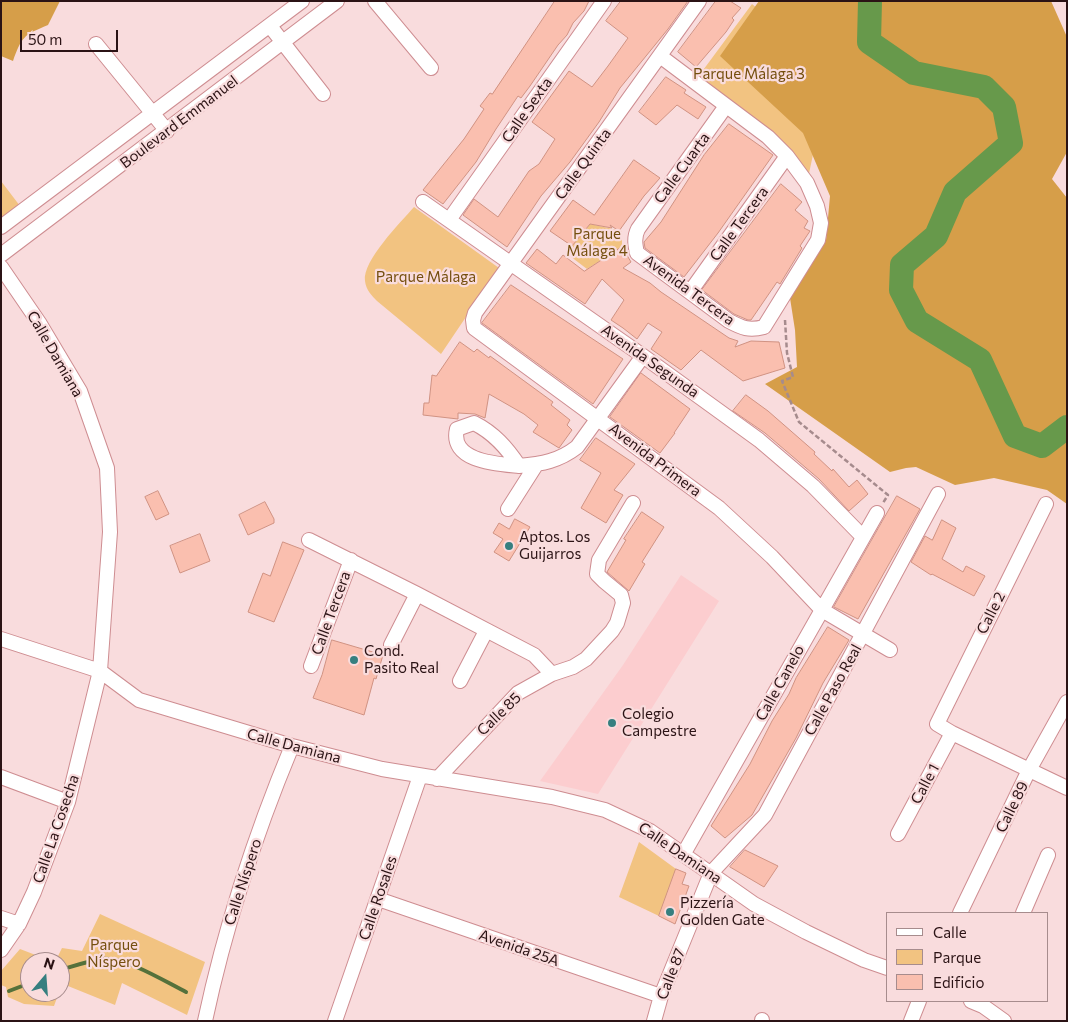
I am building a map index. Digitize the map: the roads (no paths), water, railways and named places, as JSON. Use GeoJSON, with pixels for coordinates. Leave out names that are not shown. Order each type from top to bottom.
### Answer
{"type":"FeatureCollection","features":[{"type":"Feature","properties":{"kind":"street","name":"Boulevard Emmanuel"},"geometry":{"type":"LineString","coordinates":[[4,225],[302,1]]}},
{"type":"Feature","properties":{"kind":"street","name":"Boulevard Emmanuel"},"geometry":{"type":"LineString","coordinates":[[1,255],[337,1]]}},
{"type":"Feature","properties":{"kind":"street"},"geometry":{"type":"LineString","coordinates":[[375,1],[431,68]]}},
{"type":"Feature","properties":{"kind":"street","name":"Calle Sexta"},"geometry":{"type":"LineString","coordinates":[[449,220],[604,1]]}},
{"type":"Feature","properties":{"kind":"street","name":"Calle Quinta"},"geometry":{"type":"LineString","coordinates":[[474,328],[474,313],[699,1]]}},
{"type":"Feature","properties":{"kind":"street"},"geometry":{"type":"LineString","coordinates":[[270,26],[323,94]]}},
{"type":"Feature","properties":{"kind":"street"},"geometry":{"type":"LineString","coordinates":[[96,44],[167,131]]}},
{"type":"Feature","properties":{"kind":"street"},"geometry":{"type":"LineString","coordinates":[[660,56],[768,137],[787,156]]}},
{"type":"Feature","properties":{"kind":"street","name":"Calle Cuarta"},"geometry":{"type":"LineString","coordinates":[[638,229],[726,106]]}},
{"type":"Feature","properties":{"kind":"street","name":"Avenida Tercera"},"geometry":{"type":"LineString","coordinates":[[638,229],[635,235],[637,252],[729,321],[744,329],[754,330],[764,327],[818,240],[821,223],[818,206],[807,183],[787,156]]}},
{"type":"Feature","properties":{"kind":"street","name":"Calle Tercera"},"geometry":{"type":"LineString","coordinates":[[690,292],[787,156]]}},
{"type":"Feature","properties":{"kind":"street","name":"Avenida Segunda"},"geometry":{"type":"LineString","coordinates":[[423,202],[759,440],[812,486],[863,538]]}},
{"type":"Feature","properties":{"kind":"street","name":"Calle Damiana"},"geometry":{"type":"LineString","coordinates":[[1,267],[40,324],[80,391],[107,468],[110,532],[100,671],[139,700],[292,746],[382,769],[552,797],[605,810],[650,831],[684,853],[754,904],[864,960],[886,968]]}},
{"type":"Feature","properties":{"kind":"street","name":"Avenida Primera"},"geometry":{"type":"LineString","coordinates":[[474,328],[598,417],[718,508],[772,557],[822,610],[890,650]]}},
{"type":"Feature","properties":{"kind":"street"},"geometry":{"type":"LineString","coordinates":[[520,466],[551,462],[565,456],[577,447],[643,356]]}},
{"type":"Feature","properties":{"kind":"street"},"geometry":{"type":"LineString","coordinates":[[508,509],[536,465]]}},
{"type":"Feature","properties":{"kind":"street","name":"Calle Paso Real"},"geometry":{"type":"LineString","coordinates":[[712,873],[765,815],[938,494]]}},
{"type":"Feature","properties":{"kind":"street","name":"Calle 85"},"geometry":{"type":"LineString","coordinates":[[437,778],[518,693],[552,674],[573,667],[586,659],[617,623],[623,603],[620,595],[597,574],[598,560],[632,503]]}},
{"type":"Feature","properties":{"kind":"street","name":"Calle 2"},"geometry":{"type":"LineString","coordinates":[[952,733],[938,726],[937,722],[1046,504]]}},
{"type":"Feature","properties":{"kind":"street","name":"Calle Canelo"},"geometry":{"type":"LineString","coordinates":[[684,853],[877,513]]}},
{"type":"Feature","properties":{"kind":"street"},"geometry":{"type":"LineString","coordinates":[[309,540],[418,594],[534,655],[552,674]]}},
{"type":"Feature","properties":{"kind":"street","name":"Calle Tercera"},"geometry":{"type":"LineString","coordinates":[[311,666],[351,560]]}},
{"type":"Feature","properties":{"kind":"street"},"geometry":{"type":"LineString","coordinates":[[391,645],[418,594]]}},
{"type":"Feature","properties":{"kind":"street"},"geometry":{"type":"LineString","coordinates":[[460,681],[486,631]]}},
{"type":"Feature","properties":{"kind":"street"},"geometry":{"type":"LineString","coordinates":[[1,639],[100,671]]}},
{"type":"Feature","properties":{"kind":"street","name":"Calle La Cosecha"},"geometry":{"type":"LineString","coordinates":[[1,950],[20,924],[68,802],[100,671]]}},
{"type":"Feature","properties":{"kind":"street","name":"Calle 89"},"geometry":{"type":"LineString","coordinates":[[960,912],[1029,770],[1067,702]]}},
{"type":"Feature","properties":{"kind":"street"},"geometry":{"type":"LineString","coordinates":[[952,733],[1067,788]]}},
{"type":"Feature","properties":{"kind":"street","name":"Calle 1"},"geometry":{"type":"LineString","coordinates":[[898,834],[952,733]]}},
{"type":"Feature","properties":{"kind":"street","name":"Calle Níspero"},"geometry":{"type":"LineString","coordinates":[[205,1021],[225,937],[247,866],[268,805],[292,746]]}},
{"type":"Feature","properties":{"kind":"street","name":"Calle Rosales"},"geometry":{"type":"LineString","coordinates":[[335,1021],[420,776]]}},
{"type":"Feature","properties":{"kind":"street"},"geometry":{"type":"LineString","coordinates":[[1,777],[68,802]]}},
{"type":"Feature","properties":{"kind":"street"},"geometry":{"type":"LineString","coordinates":[[1023,912],[1048,855]]}},
{"type":"Feature","properties":{"kind":"street","name":"Calle 87"},"geometry":{"type":"LineString","coordinates":[[654,1021],[661,996],[712,873]]}},
{"type":"Feature","properties":{"kind":"street","name":"Avenida 25A"},"geometry":{"type":"LineString","coordinates":[[378,899],[661,996]]}},
{"type":"Feature","properties":{"kind":"street"},"geometry":{"type":"LineString","coordinates":[[1,918],[20,924]]}},
{"type":"Feature","properties":{"kind":"street"},"geometry":{"type":"LineString","coordinates":[[911,1021],[919,1002]]}},
{"type":"Feature","properties":{"kind":"street"},"geometry":{"type":"LineString","coordinates":[[980,1003],[1004,1021]]}},
{"type":"Feature","properties":{"kind":"waterway"},"geometry":{"type":"LineString","coordinates":[[870,1],[869,42],[914,73],[984,87],[1004,107],[1011,143],[955,192],[936,236],[902,265],[901,290],[917,321],[980,360],[1015,436],[1042,446],[1067,427]]}},
{"type":"Feature","properties":{"kind":"waterway"},"geometry":{"type":"LineString","coordinates":[[70,967],[102,959],[122,961],[186,992]]}},
{"type":"Feature","properties":{"kind":"waterway"},"geometry":{"type":"LineString","coordinates":[[9,991],[20,987]]}},
{"type":"Feature","properties":{"kind":"place","name":"Aptos. Los Guijarros"},"geometry":{"type":"Point","coordinates":[509,546]}},
{"type":"Feature","properties":{"kind":"place","name":"Cond. Pasito Real"},"geometry":{"type":"Point","coordinates":[354,660]}},
{"type":"Feature","properties":{"kind":"place","name":"Colegio Campestre"},"geometry":{"type":"Point","coordinates":[612,723]}},
{"type":"Feature","properties":{"kind":"place","name":"Pizzería Golden Gate"},"geometry":{"type":"Point","coordinates":[670,912]}},
{"type":"Feature","properties":{"kind":"park label","name":"Parque Málaga 3"},"geometry":{"type":"Point","coordinates":[749,74]}},
{"type":"Feature","properties":{"kind":"park label","name":"Parque Málaga 4"},"geometry":{"type":"Point","coordinates":[597,242]}},
{"type":"Feature","properties":{"kind":"park label","name":"Parque Málaga"},"geometry":{"type":"Point","coordinates":[426,277]}},
{"type":"Feature","properties":{"kind":"park label","name":"Parque Níspero"},"geometry":{"type":"Point","coordinates":[114,954]}}]}
